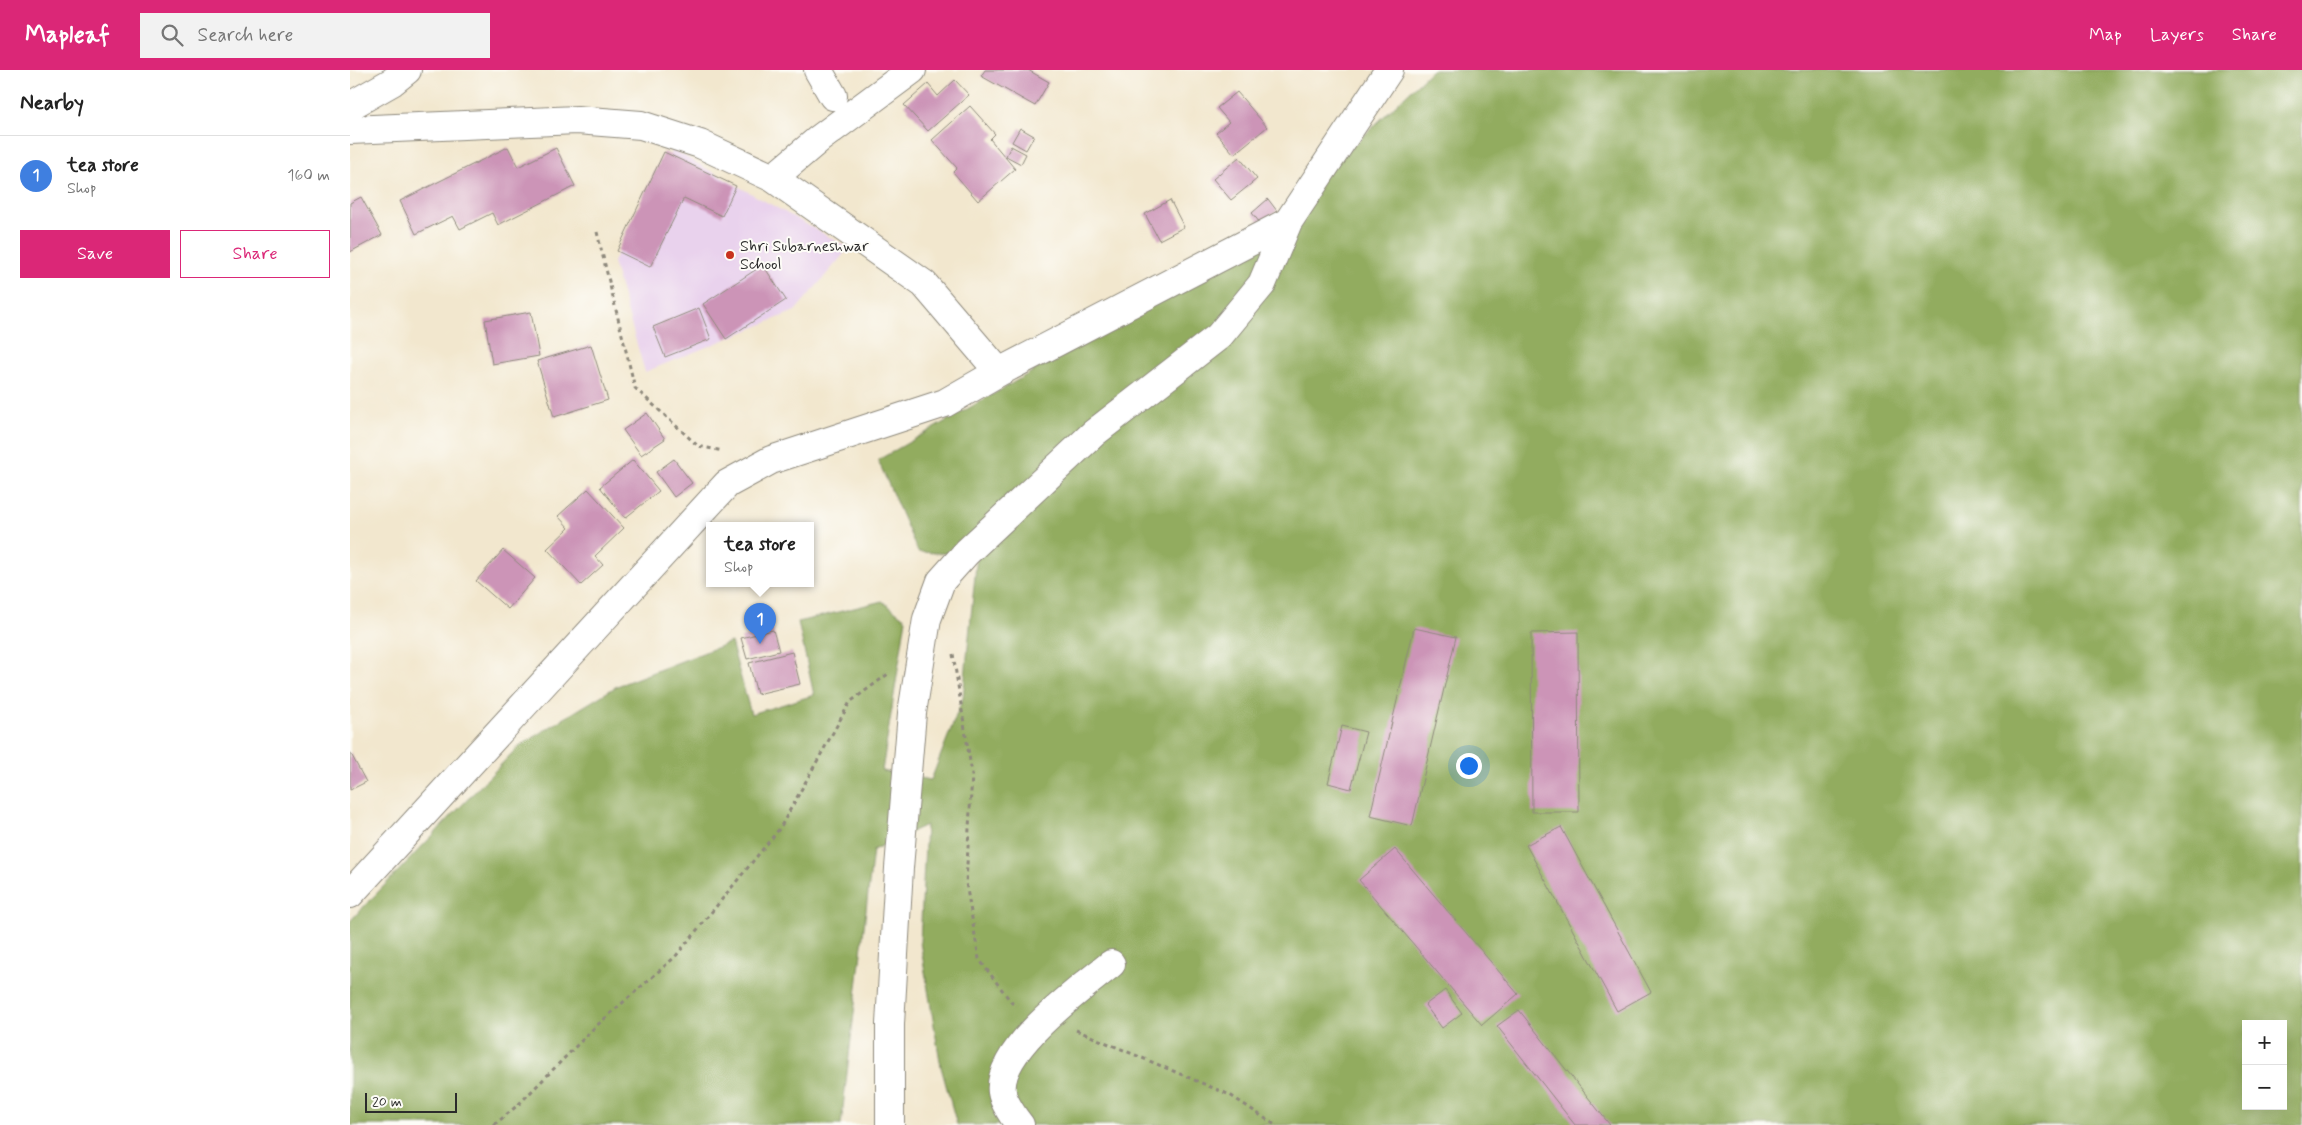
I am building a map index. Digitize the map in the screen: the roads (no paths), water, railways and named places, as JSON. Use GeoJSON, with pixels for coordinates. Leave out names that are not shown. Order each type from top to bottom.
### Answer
{"type":"FeatureCollection","features":[{"type":"Feature","properties":{"kind":"street"},"geometry":{"type":"LineString","coordinates":[[350,106],[392,82],[407,70]]}},
{"type":"Feature","properties":{"kind":"street"},"geometry":{"type":"LineString","coordinates":[[818,70],[833,96]]}},
{"type":"Feature","properties":{"kind":"street"},"geometry":{"type":"LineString","coordinates":[[773,178],[819,139],[912,70]]}},
{"type":"Feature","properties":{"kind":"street"},"geometry":{"type":"LineString","coordinates":[[890,1125],[890,1024],[899,868],[912,713],[927,619],[941,581],[967,552],[1094,433],[1219,336],[1262,284],[1288,222],[1389,70]]}},
{"type":"Feature","properties":{"kind":"street"},"geometry":{"type":"LineString","coordinates":[[350,130],[577,120],[641,125],[700,144],[773,178],[924,284],[999,372]]}},
{"type":"Feature","properties":{"kind":"street"},"geometry":{"type":"LineString","coordinates":[[350,894],[727,484],[771,460],[945,403],[999,372],[1288,222]]}},
{"type":"Feature","properties":{"kind":"street"},"geometry":{"type":"LineString","coordinates":[[1020,1125],[1002,1092],[1004,1075],[1015,1054],[1045,1017],[1111,964]]}},
{"type":"Feature","properties":{"kind":"place","name":"Shri Subarneshwar School"},"geometry":{"type":"Point","coordinates":[730,255]}},
{"type":"Feature","properties":{"kind":"place","name":"tea store"},"geometry":{"type":"Point","coordinates":[760,644]}}]}
